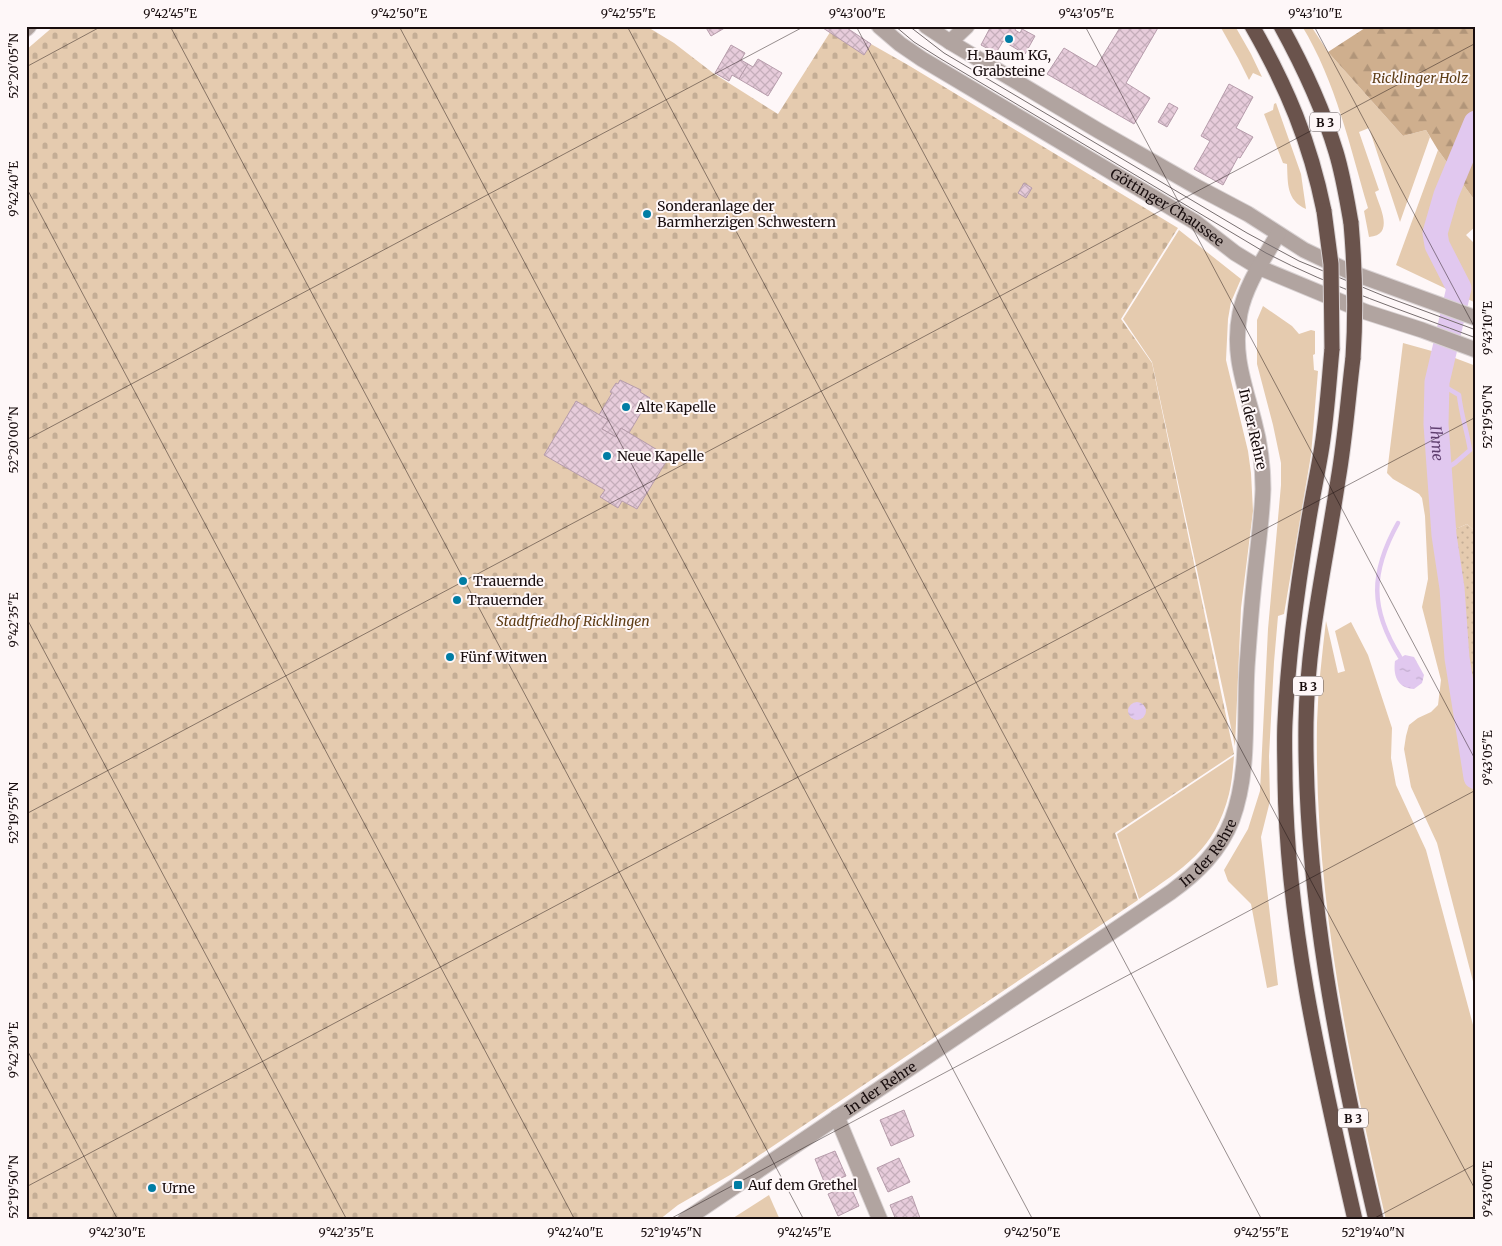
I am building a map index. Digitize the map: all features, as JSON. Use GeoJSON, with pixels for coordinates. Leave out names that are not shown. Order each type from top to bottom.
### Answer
{"type":"FeatureCollection","features":[{"type":"Feature","properties":{"kind":"highway","name":"B 3"},"geometry":{"type":"LineString","coordinates":[[1252,26],[1292,103],[1314,166],[1324,211],[1331,264],[1332,349],[1328,398],[1292,639],[1285,724],[1285,794],[1287,847],[1304,980],[1327,1100],[1355,1220]]}},
{"type":"Feature","properties":{"kind":"highway","name":"B 3"},"geometry":{"type":"LineString","coordinates":[[1281,26],[1315,94],[1336,152],[1351,224],[1355,281],[1355,323],[1338,479],[1319,585],[1311,646],[1306,721],[1308,804],[1318,914],[1329,996],[1344,1076],[1376,1220]]}},
{"type":"Feature","properties":{"kind":"street"},"geometry":{"type":"LineString","coordinates":[[26,29],[29,26]]}},
{"type":"Feature","properties":{"kind":"street"},"geometry":{"type":"LineString","coordinates":[[926,26],[1197,187],[1248,214],[1304,250],[1350,272],[1476,318]]}},
{"type":"Feature","properties":{"kind":"street"},"geometry":{"type":"LineString","coordinates":[[950,42],[967,26]]}},
{"type":"Feature","properties":{"kind":"street","name":"Göttinger Chaussee"},"geometry":{"type":"LineString","coordinates":[[883,27],[900,44],[922,59],[1195,222],[1235,253],[1258,267],[1366,312],[1474,349]]}},
{"type":"Feature","properties":{"kind":"street","name":"In der Rehre"},"geometry":{"type":"LineString","coordinates":[[686,1220],[1172,892],[1207,861],[1222,840],[1231,822],[1239,798],[1244,766],[1247,668],[1263,510],[1263,471],[1254,422],[1238,363],[1236,337],[1240,311],[1258,267],[1278,234]]}},
{"type":"Feature","properties":{"kind":"street"},"geometry":{"type":"LineString","coordinates":[[837,1117],[880,1220]]}},
{"type":"Feature","properties":{"kind":"green space","name":"Stadtfriedhof Ricklingen"},"geometry":{"type":"Polygon","coordinates":[[[54,26],[646,26],[674,43],[713,73],[778,114],[834,26],[908,65],[1178,228],[1121,319],[1152,363],[1234,754],[1115,833],[1138,900],[730,1175],[678,1205],[659,1220],[26,1220],[26,50],[54,26]]]}},
{"type":"Feature","properties":{"kind":"green space"},"geometry":{"type":"Polygon","coordinates":[[[1220,26],[1235,26],[1262,77],[1253,73],[1249,80],[1220,26]]]}},
{"type":"Feature","properties":{"kind":"green space"},"geometry":{"type":"Polygon","coordinates":[[[1302,26],[1311,26],[1328,52],[1403,136],[1426,130],[1430,137],[1400,222],[1369,128],[1359,132],[1379,190],[1375,192],[1384,220],[1384,226],[1377,235],[1369,237],[1364,211],[1368,208],[1341,115],[1324,69],[1302,26]]]}},
{"type":"Feature","properties":{"kind":"green space","name":"Ricklinger Holz"},"geometry":{"type":"Polygon","coordinates":[[[1368,26],[1476,26],[1476,202],[1438,150],[1426,130],[1403,136],[1328,52],[1368,26]]]}},
{"type":"Feature","properties":{"kind":"green space"},"geometry":{"type":"Polygon","coordinates":[[[1276,103],[1301,174],[1306,209],[1299,205],[1291,196],[1287,164],[1283,163],[1264,114],[1273,110],[1276,103]]]}},
{"type":"Feature","properties":{"kind":"green space"},"geometry":{"type":"Polygon","coordinates":[[[1438,150],[1476,202],[1476,226],[1466,235],[1476,245],[1476,303],[1396,265],[1438,150]]]}},
{"type":"Feature","properties":{"kind":"green space"},"geometry":{"type":"Polygon","coordinates":[[[1179,230],[1241,279],[1231,302],[1228,319],[1226,360],[1248,451],[1253,511],[1241,608],[1235,746],[1152,362],[1123,319],[1179,230]]]}},
{"type":"Feature","properties":{"kind":"green space"},"geometry":{"type":"Polygon","coordinates":[[[1263,306],[1292,326],[1299,334],[1311,330],[1315,331],[1314,370],[1318,371],[1311,455],[1284,614],[1278,616],[1274,662],[1269,756],[1270,801],[1261,837],[1278,985],[1267,988],[1251,904],[1228,881],[1224,870],[1248,829],[1260,791],[1268,629],[1281,485],[1281,463],[1257,364],[1257,320],[1263,306]]]}},
{"type":"Feature","properties":{"kind":"green space"},"geometry":{"type":"Polygon","coordinates":[[[1403,343],[1439,353],[1432,388],[1440,534],[1462,713],[1476,711],[1476,993],[1437,843],[1411,787],[1404,749],[1409,725],[1431,712],[1438,705],[1441,680],[1422,607],[1428,579],[1425,516],[1422,498],[1419,494],[1393,479],[1387,473],[1403,343]]]}},
{"type":"Feature","properties":{"kind":"green space"},"geometry":{"type":"Polygon","coordinates":[[[1447,355],[1476,366],[1476,532],[1467,524],[1449,532],[1439,423],[1440,389],[1447,355]]]}},
{"type":"Feature","properties":{"kind":"green space"},"geometry":{"type":"Polygon","coordinates":[[[1467,524],[1476,532],[1476,711],[1468,712],[1460,658],[1457,590],[1449,532],[1467,524]]]}},
{"type":"Feature","properties":{"kind":"green space"},"geometry":{"type":"Polygon","coordinates":[[[1326,621],[1338,673],[1345,671],[1335,631],[1351,622],[1368,655],[1392,728],[1391,758],[1396,785],[1426,850],[1476,1036],[1476,1220],[1386,1220],[1347,1035],[1327,911],[1321,849],[1317,723],[1326,621]]]}},
{"type":"Feature","properties":{"kind":"green space"},"geometry":{"type":"Polygon","coordinates":[[[1234,756],[1230,789],[1223,813],[1206,844],[1183,867],[1139,899],[1117,834],[1234,756]]]}},
{"type":"Feature","properties":{"kind":"green space"},"geometry":{"type":"Polygon","coordinates":[[[769,1195],[780,1220],[730,1220],[769,1195]]]}},
{"type":"Feature","properties":{"kind":"water"},"geometry":{"type":"Polygon","coordinates":[[[1405,655],[1414,657],[1424,675],[1422,683],[1414,689],[1404,686],[1397,680],[1395,661],[1405,655]]]}},
{"type":"Feature","properties":{"kind":"water"},"geometry":{"type":"Polygon","coordinates":[[[1137,702],[1143,705],[1146,711],[1143,717],[1137,720],[1131,717],[1128,711],[1131,705],[1137,702]]]}},
{"type":"Feature","properties":{"kind":"building"},"geometry":{"type":"Polygon","coordinates":[[[705,26],[728,26],[711,36],[705,26]]]}},
{"type":"Feature","properties":{"kind":"building"},"geometry":{"type":"Polygon","coordinates":[[[820,26],[844,26],[871,44],[864,55],[820,26]]]}},
{"type":"Feature","properties":{"kind":"building","name":"H. Baum KG, Grabsteine"},"geometry":{"type":"Polygon","coordinates":[[[991,26],[1017,26],[1015,30],[1020,33],[1022,29],[1035,36],[1025,54],[1003,41],[996,53],[981,45],[991,26]]]}},
{"type":"Feature","properties":{"kind":"building"},"geometry":{"type":"Polygon","coordinates":[[[1121,26],[1159,26],[1126,83],[1150,98],[1134,124],[1047,74],[1064,48],[1096,67],[1121,26]]]}},
{"type":"Feature","properties":{"kind":"building"},"geometry":{"type":"Polygon","coordinates":[[[731,45],[745,53],[741,60],[748,64],[739,79],[732,75],[729,81],[715,73],[731,45]]]}},
{"type":"Feature","properties":{"kind":"building"},"geometry":{"type":"Polygon","coordinates":[[[758,59],[782,73],[768,96],[739,79],[748,64],[753,67],[758,59]]]}},
{"type":"Feature","properties":{"kind":"building"},"geometry":{"type":"Polygon","coordinates":[[[1229,84],[1253,97],[1236,128],[1253,137],[1240,158],[1238,157],[1223,185],[1194,169],[1210,141],[1201,136],[1229,84]]]}},
{"type":"Feature","properties":{"kind":"building"},"geometry":{"type":"Polygon","coordinates":[[[1169,103],[1178,108],[1167,127],[1158,122],[1169,103]]]}},
{"type":"Feature","properties":{"kind":"building"},"geometry":{"type":"Polygon","coordinates":[[[1024,183],[1032,188],[1026,198],[1018,193],[1024,183]]]}},
{"type":"Feature","properties":{"kind":"building","name":"Alte Kapelle"},"geometry":{"type":"Polygon","coordinates":[[[620,380],[641,390],[640,392],[650,398],[647,402],[650,403],[644,413],[642,411],[629,433],[621,428],[616,437],[602,429],[608,420],[599,415],[612,393],[610,392],[620,380]]]}},
{"type":"Feature","properties":{"kind":"building","name":"Neue Kapelle"},"geometry":{"type":"Polygon","coordinates":[[[576,401],[608,420],[602,429],[616,437],[621,428],[669,457],[637,509],[622,501],[618,508],[600,497],[605,490],[544,455],[576,401]]]}},
{"type":"Feature","properties":{"kind":"building"},"geometry":{"type":"Polygon","coordinates":[[[904,1110],[914,1136],[891,1146],[880,1120],[904,1110]]]}},
{"type":"Feature","properties":{"kind":"building"},"geometry":{"type":"Polygon","coordinates":[[[835,1151],[846,1176],[825,1184],[815,1159],[835,1151]]]}},
{"type":"Feature","properties":{"kind":"building"},"geometry":{"type":"Polygon","coordinates":[[[899,1158],[910,1182],[888,1192],[877,1168],[899,1158]]]}},
{"type":"Feature","properties":{"kind":"building"},"geometry":{"type":"Polygon","coordinates":[[[850,1185],[859,1206],[838,1216],[828,1194],[850,1185]]]}},
{"type":"Feature","properties":{"kind":"building"},"geometry":{"type":"Polygon","coordinates":[[[912,1196],[920,1218],[916,1220],[896,1220],[890,1205],[912,1196]]]}},
{"type":"Feature","properties":{"kind":"waterway","name":"Ihme"},"geometry":{"type":"LineString","coordinates":[[1476,123],[1446,195],[1435,233],[1437,245],[1459,288],[1437,382],[1436,424],[1444,535],[1452,588],[1457,658],[1476,777]]}},
{"type":"Feature","properties":{"kind":"waterway"},"geometry":{"type":"LineString","coordinates":[[1437,382],[1459,395],[1470,450],[1455,463],[1439,473]]}},
{"type":"Feature","properties":{"kind":"waterway"},"geometry":{"type":"LineString","coordinates":[[1398,523],[1382,558],[1377,591],[1383,623],[1400,657]]}},
{"type":"Feature","properties":{"kind":"tram line"},"geometry":{"type":"LineString","coordinates":[[895,26],[914,42],[941,59],[1266,253],[1343,288],[1476,338]]}},
{"type":"Feature","properties":{"kind":"tram line"},"geometry":{"type":"LineString","coordinates":[[909,26],[944,53],[1247,233],[1299,261],[1384,296],[1476,330]]}},
{"type":"Feature","properties":{"kind":"place","name":"H. Baum KG, Grabsteine"},"geometry":{"type":"Point","coordinates":[1009,39]}},
{"type":"Feature","properties":{"kind":"place","name":"Sonderanlage der Barmherzigen Schwestern"},"geometry":{"type":"Point","coordinates":[647,214]}},
{"type":"Feature","properties":{"kind":"place","name":"Alte Kapelle"},"geometry":{"type":"Point","coordinates":[626,407]}},
{"type":"Feature","properties":{"kind":"place","name":"Neue Kapelle"},"geometry":{"type":"Point","coordinates":[607,456]}},
{"type":"Feature","properties":{"kind":"place","name":"Trauernde"},"geometry":{"type":"Point","coordinates":[463,581]}},
{"type":"Feature","properties":{"kind":"place","name":"Trauernder"},"geometry":{"type":"Point","coordinates":[457,600]}},
{"type":"Feature","properties":{"kind":"place","name":"Fünf Witwen"},"geometry":{"type":"Point","coordinates":[450,657]}},
{"type":"Feature","properties":{"kind":"place","name":"Auf dem Grethel"},"geometry":{"type":"Point","coordinates":[738,1185]}},
{"type":"Feature","properties":{"kind":"place","name":"Urne"},"geometry":{"type":"Point","coordinates":[152,1188]}}]}
